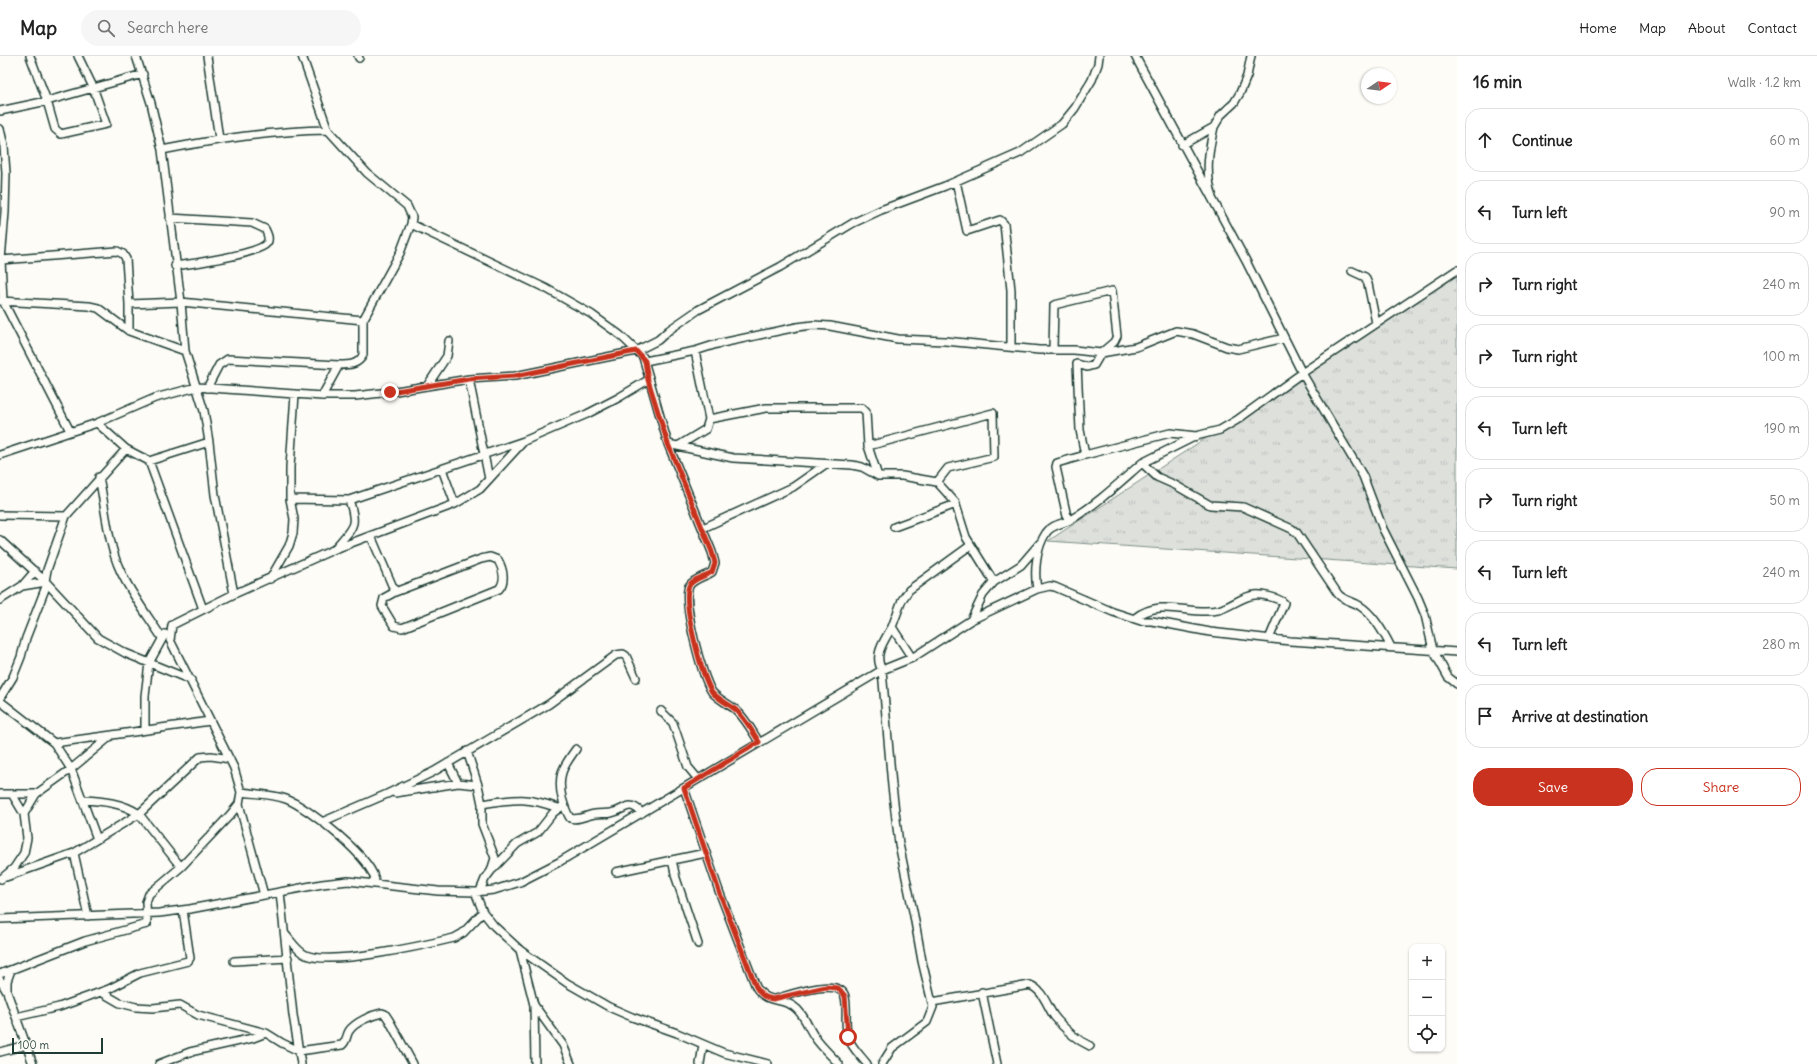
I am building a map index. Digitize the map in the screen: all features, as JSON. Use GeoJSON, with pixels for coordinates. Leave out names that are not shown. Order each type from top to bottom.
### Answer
{"type":"FeatureCollection","features":[{"type":"Feature","properties":{"kind":"street"},"geometry":{"type":"LineString","coordinates":[[30,56],[47,101],[55,129],[61,134],[105,125],[106,122],[93,87],[78,56]]}},
{"type":"Feature","properties":{"kind":"street"},"geometry":{"type":"LineString","coordinates":[[136,56],[143,74],[162,150],[175,266],[181,302],[185,351],[197,387],[210,442],[215,495],[234,594]]}},
{"type":"Feature","properties":{"kind":"street"},"geometry":{"type":"LineString","coordinates":[[207,56],[219,139]]}},
{"type":"Feature","properties":{"kind":"street"},"geometry":{"type":"LineString","coordinates":[[207,388],[218,365],[228,359],[339,365],[357,363],[363,356],[363,320],[400,252],[411,224],[412,217],[407,206],[366,173],[347,154],[328,130],[302,56]]}},
{"type":"Feature","properties":{"kind":"street"},"geometry":{"type":"LineString","coordinates":[[0,454],[97,423],[138,404],[197,387],[322,396],[362,395],[469,379],[515,376],[636,351],[658,340],[669,330],[698,310],[780,267],[853,223],[881,210],[956,182],[1020,153],[1062,124],[1085,94],[1096,69],[1099,56]]}},
{"type":"Feature","properties":{"kind":"street"},"geometry":{"type":"LineString","coordinates":[[1135,56],[1246,261],[1302,373],[1365,480],[1383,528],[1425,615],[1433,650],[1448,678],[1457,684]]}},
{"type":"Feature","properties":{"kind":"street"},"geometry":{"type":"LineString","coordinates":[[1182,145],[1214,127],[1240,92],[1247,76],[1251,56]]}},
{"type":"Feature","properties":{"kind":"street"},"geometry":{"type":"LineString","coordinates":[[0,111],[47,101],[143,74]]}},
{"type":"Feature","properties":{"kind":"street"},"geometry":{"type":"LineString","coordinates":[[1214,127],[1208,165],[1209,179],[1215,204]]}},
{"type":"Feature","properties":{"kind":"street"},"geometry":{"type":"LineString","coordinates":[[0,129],[4,146],[6,173],[5,212],[1,260],[1,301],[70,431]]}},
{"type":"Feature","properties":{"kind":"street"},"geometry":{"type":"LineString","coordinates":[[162,150],[219,139],[267,133],[328,130]]}},
{"type":"Feature","properties":{"kind":"street"},"geometry":{"type":"LineString","coordinates":[[956,182],[967,231],[1000,220],[1004,224],[1011,290],[1011,347]]}},
{"type":"Feature","properties":{"kind":"street"},"geometry":{"type":"LineString","coordinates":[[170,218],[252,223],[265,229],[269,241],[266,245],[250,251],[213,261],[175,266]]}},
{"type":"Feature","properties":{"kind":"street"},"geometry":{"type":"LineString","coordinates":[[411,224],[547,289],[591,314],[620,336],[645,361],[648,380],[668,444],[703,528],[715,563],[714,569],[709,574],[690,585],[688,603],[690,619],[700,660],[712,691],[744,718],[759,742]]}},
{"type":"Feature","properties":{"kind":"street"},"geometry":{"type":"LineString","coordinates":[[1,260],[118,251],[123,254],[126,259],[129,331]]}},
{"type":"Feature","properties":{"kind":"street"},"geometry":{"type":"LineString","coordinates":[[971,620],[983,595],[994,582],[1021,565],[1041,542],[1046,532],[1056,525],[1068,521],[1102,497],[1142,463],[1196,436],[1227,426],[1302,373],[1457,270]]}},
{"type":"Feature","properties":{"kind":"street"},"geometry":{"type":"LineString","coordinates":[[1352,271],[1365,277],[1368,284],[1376,323]]}},
{"type":"Feature","properties":{"kind":"street"},"geometry":{"type":"LineString","coordinates":[[1052,350],[1054,305],[1112,291],[1117,336],[1114,342],[1101,353],[1094,365],[1087,367],[1077,364]]}},
{"type":"Feature","properties":{"kind":"street"},"geometry":{"type":"LineString","coordinates":[[1,301],[89,306],[98,308],[129,331],[185,351]]}},
{"type":"Feature","properties":{"kind":"street"},"geometry":{"type":"LineString","coordinates":[[129,304],[181,302],[363,320]]}},
{"type":"Feature","properties":{"kind":"street"},"geometry":{"type":"LineString","coordinates":[[645,361],[695,351],[717,344],[813,325],[830,326],[898,339],[937,340],[1101,353],[1136,347],[1176,331],[1193,334],[1227,347],[1238,349],[1284,338]]}},
{"type":"Feature","properties":{"kind":"street"},"geometry":{"type":"LineString","coordinates":[[427,386],[447,356],[449,341]]}},
{"type":"Feature","properties":{"kind":"street"},"geometry":{"type":"LineString","coordinates":[[1074,350],[1077,364],[1080,430],[1085,455]]}},
{"type":"Feature","properties":{"kind":"street"},"geometry":{"type":"LineString","coordinates":[[678,446],[706,428],[708,419],[695,351]]}},
{"type":"Feature","properties":{"kind":"street"},"geometry":{"type":"LineString","coordinates":[[322,396],[339,365]]}},
{"type":"Feature","properties":{"kind":"street"},"geometry":{"type":"LineString","coordinates":[[469,379],[489,479]]}},
{"type":"Feature","properties":{"kind":"street"},"geometry":{"type":"LineString","coordinates":[[290,499],[328,501],[349,500],[524,441],[587,414],[648,380]]}},
{"type":"Feature","properties":{"kind":"street"},"geometry":{"type":"LineString","coordinates":[[270,579],[288,546],[293,533],[294,519],[290,499],[290,467],[295,394]]}},
{"type":"Feature","properties":{"kind":"street"},"geometry":{"type":"LineString","coordinates":[[708,419],[766,408],[862,408],[866,412],[868,446],[878,476]]}},
{"type":"Feature","properties":{"kind":"street"},"geometry":{"type":"LineString","coordinates":[[868,446],[993,413],[994,458],[948,468],[937,482]]}},
{"type":"Feature","properties":{"kind":"street"},"geometry":{"type":"LineString","coordinates":[[97,423],[126,449],[148,461],[202,609]]}},
{"type":"Feature","properties":{"kind":"street"},"geometry":{"type":"LineString","coordinates":[[1068,521],[1056,467],[1057,463],[1170,433],[1196,436]]}},
{"type":"Feature","properties":{"kind":"street"},"geometry":{"type":"LineString","coordinates":[[145,730],[145,696],[149,663],[162,638],[172,625],[234,594],[335,549],[455,504],[480,489],[524,441]]}},
{"type":"Feature","properties":{"kind":"street"},"geometry":{"type":"LineString","coordinates":[[148,461],[210,442]]}},
{"type":"Feature","properties":{"kind":"street"},"geometry":{"type":"LineString","coordinates":[[668,444],[733,458],[857,466],[878,476],[902,476],[937,482],[956,504],[965,533],[994,582]]}},
{"type":"Feature","properties":{"kind":"street"},"geometry":{"type":"LineString","coordinates":[[97,839],[71,769],[54,743],[0,699],[13,677],[21,657],[26,638],[46,582],[47,570],[66,516],[99,477],[126,449]]}},
{"type":"Feature","properties":{"kind":"street"},"geometry":{"type":"LineString","coordinates":[[1142,463],[1157,476],[1206,504],[1213,506],[1243,508],[1292,529],[1297,533],[1338,594],[1344,599],[1362,607],[1378,625],[1391,647]]}},
{"type":"Feature","properties":{"kind":"street"},"geometry":{"type":"LineString","coordinates":[[703,528],[793,487],[826,464]]}},
{"type":"Feature","properties":{"kind":"street"},"geometry":{"type":"LineString","coordinates":[[442,469],[455,504]]}},
{"type":"Feature","properties":{"kind":"street"},"geometry":{"type":"LineString","coordinates":[[99,477],[113,549],[119,569],[162,638]]}},
{"type":"Feature","properties":{"kind":"street"},"geometry":{"type":"LineString","coordinates":[[335,549],[353,526],[354,518],[349,500]]}},
{"type":"Feature","properties":{"kind":"street"},"geometry":{"type":"LineString","coordinates":[[894,527],[956,504]]}},
{"type":"Feature","properties":{"kind":"street"},"geometry":{"type":"LineString","coordinates":[[0,515],[66,516]]}},
{"type":"Feature","properties":{"kind":"street"},"geometry":{"type":"LineString","coordinates":[[371,536],[395,592]]}},
{"type":"Feature","properties":{"kind":"street"},"geometry":{"type":"LineString","coordinates":[[0,540],[46,582],[98,638],[110,646],[191,680]]}},
{"type":"Feature","properties":{"kind":"street"},"geometry":{"type":"LineString","coordinates":[[1036,589],[1035,574],[1041,542]]}},
{"type":"Feature","properties":{"kind":"street"},"geometry":{"type":"LineString","coordinates":[[882,1064],[892,1048],[929,1020],[933,1010],[898,844],[882,670],[878,663],[878,654],[892,627],[906,592],[971,545]]}},
{"type":"Feature","properties":{"kind":"street"},"geometry":{"type":"LineString","coordinates":[[490,557],[498,560],[503,577],[503,584],[499,589],[402,628],[394,626],[382,606],[384,598],[395,592],[481,559],[490,557]]}},
{"type":"Feature","properties":{"kind":"street"},"geometry":{"type":"LineString","coordinates":[[0,600],[22,586],[35,572],[47,570]]}},
{"type":"Feature","properties":{"kind":"street"},"geometry":{"type":"LineString","coordinates":[[22,586],[46,582]]}},
{"type":"Feature","properties":{"kind":"street"},"geometry":{"type":"LineString","coordinates":[[0,919],[148,914],[183,910],[336,882],[375,883],[438,891],[478,892],[505,887],[534,876],[882,670],[912,658],[971,620],[1036,589],[1050,586],[1113,612],[1141,621],[1152,621],[1210,632],[1269,639],[1457,652]]}},
{"type":"Feature","properties":{"kind":"street"},"geometry":{"type":"LineString","coordinates":[[1135,618],[1143,611],[1158,608],[1177,607],[1218,610],[1257,595],[1284,603],[1269,639]]}},
{"type":"Feature","properties":{"kind":"street"},"geometry":{"type":"LineString","coordinates":[[172,625],[170,635],[171,645],[191,680],[237,774],[241,792],[239,804],[264,895]]}},
{"type":"Feature","properties":{"kind":"street"},"geometry":{"type":"LineString","coordinates":[[892,627],[912,658]]}},
{"type":"Feature","properties":{"kind":"street"},"geometry":{"type":"LineString","coordinates":[[322,822],[387,794],[448,763],[549,704],[616,655],[623,654],[626,656],[636,678]]}},
{"type":"Feature","properties":{"kind":"street"},"geometry":{"type":"LineString","coordinates":[[661,711],[673,723],[688,767],[698,779]]}},
{"type":"Feature","properties":{"kind":"street"},"geometry":{"type":"LineString","coordinates":[[54,743],[210,721]]}},
{"type":"Feature","properties":{"kind":"street"},"geometry":{"type":"LineString","coordinates":[[24,814],[36,794],[71,769],[112,735]]}},
{"type":"Feature","properties":{"kind":"street"},"geometry":{"type":"LineString","coordinates":[[576,749],[565,763],[559,781],[561,806],[568,815],[573,819],[592,814],[610,814],[629,806],[636,807],[642,812]]}},
{"type":"Feature","properties":{"kind":"street"},"geometry":{"type":"LineString","coordinates":[[467,751],[478,785],[482,804],[482,824],[494,858],[491,871]]}},
{"type":"Feature","properties":{"kind":"street"},"geometry":{"type":"LineString","coordinates":[[0,879],[74,853],[139,814],[200,757],[211,756],[230,760]]}},
{"type":"Feature","properties":{"kind":"street"},"geometry":{"type":"LineString","coordinates":[[448,763],[458,783]]}},
{"type":"Feature","properties":{"kind":"street"},"geometry":{"type":"LineString","coordinates":[[387,794],[458,783],[478,785]]}},
{"type":"Feature","properties":{"kind":"street"},"geometry":{"type":"LineString","coordinates":[[684,788],[706,853],[756,987],[764,997],[793,1006],[800,1012],[817,1040],[839,1064]]}},
{"type":"Feature","properties":{"kind":"street"},"geometry":{"type":"LineString","coordinates":[[241,792],[285,798],[292,801],[346,840],[372,870],[375,877],[375,883]]}},
{"type":"Feature","properties":{"kind":"street"},"geometry":{"type":"LineString","coordinates":[[0,794],[36,794]]}},
{"type":"Feature","properties":{"kind":"street"},"geometry":{"type":"LineString","coordinates":[[0,879],[14,868],[24,853],[27,838],[24,814],[12,794]]}},
{"type":"Feature","properties":{"kind":"street"},"geometry":{"type":"LineString","coordinates":[[83,800],[112,803],[128,808],[139,814],[181,867]]}},
{"type":"Feature","properties":{"kind":"street"},"geometry":{"type":"LineString","coordinates":[[482,804],[510,800],[530,800],[561,806]]}},
{"type":"Feature","properties":{"kind":"street"},"geometry":{"type":"LineString","coordinates":[[0,974],[85,941],[146,924],[148,922],[148,914],[146,902],[149,894],[181,867],[230,816],[239,804]]}},
{"type":"Feature","properties":{"kind":"street"},"geometry":{"type":"LineString","coordinates":[[561,806],[538,832],[514,847],[485,879],[478,892],[483,912],[494,926],[520,950],[555,976],[608,1007],[677,1033],[724,1053],[768,1064]]}},
{"type":"Feature","properties":{"kind":"street"},"geometry":{"type":"LineString","coordinates":[[74,853],[88,916]]}},
{"type":"Feature","properties":{"kind":"street"},"geometry":{"type":"LineString","coordinates":[[616,872],[706,853]]}},
{"type":"Feature","properties":{"kind":"street"},"geometry":{"type":"LineString","coordinates":[[672,860],[676,878],[698,944]]}},
{"type":"Feature","properties":{"kind":"street"},"geometry":{"type":"LineString","coordinates":[[280,892],[301,1064]]}},
{"type":"Feature","properties":{"kind":"street"},"geometry":{"type":"LineString","coordinates":[[16,1017],[59,1007],[102,992],[140,973],[189,960],[183,910]]}},
{"type":"Feature","properties":{"kind":"street"},"geometry":{"type":"LineString","coordinates":[[285,934],[299,950],[308,956],[330,958],[356,956],[454,938],[463,933],[483,912]]}},
{"type":"Feature","properties":{"kind":"street"},"geometry":{"type":"LineString","coordinates":[[520,950],[534,1005],[535,1064]]}},
{"type":"Feature","properties":{"kind":"street"},"geometry":{"type":"LineString","coordinates":[[234,961],[288,958]]}},
{"type":"Feature","properties":{"kind":"street"},"geometry":{"type":"LineString","coordinates":[[7,992],[7,980],[11,970]]}},
{"type":"Feature","properties":{"kind":"street"},"geometry":{"type":"LineString","coordinates":[[0,980],[7,992],[33,1064]]}},
{"type":"Feature","properties":{"kind":"street"},"geometry":{"type":"LineString","coordinates":[[932,1002],[982,992],[1033,985],[1042,995],[1062,1026],[1079,1040],[1090,1046]]}},
{"type":"Feature","properties":{"kind":"street"},"geometry":{"type":"LineString","coordinates":[[773,999],[826,987],[838,988],[845,996],[848,1037],[867,1064]]}},
{"type":"Feature","properties":{"kind":"street"},"geometry":{"type":"LineString","coordinates":[[102,992],[120,1003],[131,1006],[153,1008],[180,1004],[198,1014],[266,1033],[299,1051],[342,1045],[346,1041],[347,1034],[355,1026],[382,1013],[387,1016],[413,1064]]}},
{"type":"Feature","properties":{"kind":"street"},"geometry":{"type":"LineString","coordinates":[[982,992],[997,1064]]}},
{"type":"Feature","properties":{"kind":"street"},"geometry":{"type":"LineString","coordinates":[[534,1005],[563,1045],[571,1064]]}},
{"type":"Feature","properties":{"kind":"street"},"geometry":{"type":"LineString","coordinates":[[158,1064],[190,1052],[253,1038],[266,1033]]}},
{"type":"Feature","properties":{"kind":"street"},"geometry":{"type":"LineString","coordinates":[[0,1052],[26,1045]]}},
{"type":"Feature","properties":{"kind":"street"},"geometry":{"type":"LineString","coordinates":[[700,1064],[703,1045]]}},
{"type":"Feature","properties":{"kind":"green space"},"geometry":{"type":"Polygon","coordinates":[[[1457,274],[1457,569],[1048,541],[1457,274]]]}},
{"type":"Feature","properties":{"kind":"route"},"geometry":{"type":"LineString","coordinates":[[390,392],[469,379],[515,376],[636,351],[644,357],[648,380],[662,420],[668,444],[703,528],[715,563],[712,572],[693,582],[688,590],[690,619],[700,660],[708,684],[712,691],[719,698],[738,711],[759,742],[684,788],[719,891],[760,994],[768,999],[773,999],[826,987],[832,986],[838,988],[842,990],[845,996],[848,1037]]}}]}
